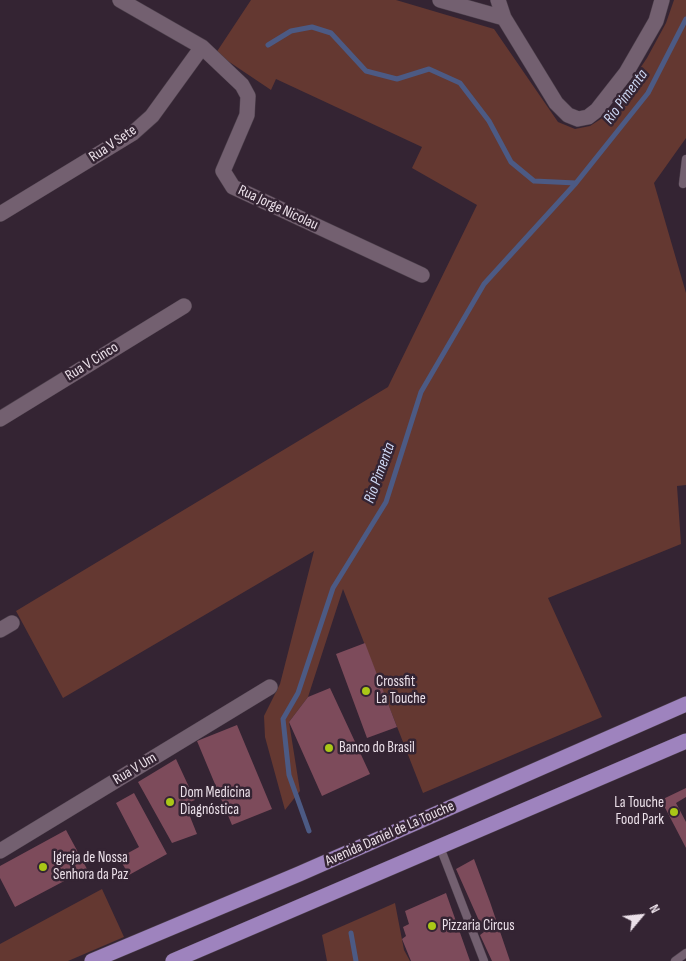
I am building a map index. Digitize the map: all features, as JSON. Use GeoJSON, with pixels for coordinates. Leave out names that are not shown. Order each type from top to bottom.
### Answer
{"type":"FeatureCollection","features":[{"type":"Feature","properties":{"kind":"main road","name":"Avenida Daniel de La Touche"},"geometry":{"type":"LineString","coordinates":[[92,961],[326,862],[686,704]]}},
{"type":"Feature","properties":{"kind":"main road","name":"Avenida Daniel de La Touche"},"geometry":{"type":"LineString","coordinates":[[174,961],[686,741]]}},
{"type":"Feature","properties":{"kind":"street","name":"Rua Jorge Nicolau"},"geometry":{"type":"LineString","coordinates":[[120,0],[202,47],[242,85],[248,96],[247,115],[223,171],[228,183],[422,275]]}},
{"type":"Feature","properties":{"kind":"street"},"geometry":{"type":"LineString","coordinates":[[440,0],[504,18]]}},
{"type":"Feature","properties":{"kind":"street"},"geometry":{"type":"LineString","coordinates":[[498,0],[504,18],[556,103],[568,115],[578,119],[588,116],[601,106],[644,44],[656,21],[662,0]]}},
{"type":"Feature","properties":{"kind":"street","name":"Rua V Sete"},"geometry":{"type":"LineString","coordinates":[[0,214],[133,133],[152,116],[202,47]]}},
{"type":"Feature","properties":{"kind":"street","name":"Rua V Cinco"},"geometry":{"type":"LineString","coordinates":[[0,419],[184,306]]}},
{"type":"Feature","properties":{"kind":"street","name":"Rua V Um"},"geometry":{"type":"LineString","coordinates":[[0,851],[270,687]]}},
{"type":"Feature","properties":{"kind":"lane"},"geometry":{"type":"LineString","coordinates":[[683,184],[686,159]]}},
{"type":"Feature","properties":{"kind":"lane"},"geometry":{"type":"LineString","coordinates":[[440,847],[484,961]]}},
{"type":"Feature","properties":{"kind":"lane"},"geometry":{"type":"LineString","coordinates":[[675,961],[686,954]]}},
{"type":"Feature","properties":{"kind":"shaded area"},"geometry":{"type":"Polygon","coordinates":[[[251,0],[396,0],[494,29],[558,122],[575,129],[590,126],[610,113],[647,58],[666,23],[674,0],[686,0],[686,138],[654,183],[686,293],[686,485],[677,486],[681,544],[548,598],[602,717],[423,793],[343,589],[308,697],[289,722],[300,791],[285,810],[265,737],[264,716],[280,684],[314,551],[63,698],[16,611],[388,387],[477,205],[412,168],[422,147],[276,79],[271,90],[216,53],[251,0]]]}},
{"type":"Feature","properties":{"kind":"shaded area"},"geometry":{"type":"Polygon","coordinates":[[[102,889],[124,937],[68,961],[0,961],[0,944],[102,889]]]}},
{"type":"Feature","properties":{"kind":"shaded area"},"geometry":{"type":"Polygon","coordinates":[[[395,903],[404,950],[410,961],[327,961],[322,935],[395,903]]]}},
{"type":"Feature","properties":{"kind":"building","name":"Crossfit La Touche"},"geometry":{"type":"Polygon","coordinates":[[[365,643],[397,727],[367,738],[336,654],[365,643]]]}},
{"type":"Feature","properties":{"kind":"building","name":"Banco do Brasil"},"geometry":{"type":"Polygon","coordinates":[[[330,688],[370,774],[322,796],[289,722],[308,697],[330,688]]]}},
{"type":"Feature","properties":{"kind":"building"},"geometry":{"type":"Polygon","coordinates":[[[237,725],[272,809],[232,825],[197,741],[237,725]]]}},
{"type":"Feature","properties":{"kind":"building","name":"Dom Medicina Diagnóstica"},"geometry":{"type":"Polygon","coordinates":[[[176,759],[195,800],[185,804],[197,834],[172,843],[138,782],[176,759]]]}},
{"type":"Feature","properties":{"kind":"building","name":"La Touche Food Park"},"geometry":{"type":"Polygon","coordinates":[[[686,788],[686,797],[676,803],[686,822],[686,848],[661,800],[686,788]]]}},
{"type":"Feature","properties":{"kind":"building","name":"Igreja de Nossa Senhora da Paz"},"geometry":{"type":"Polygon","coordinates":[[[134,793],[167,854],[129,875],[119,858],[139,847],[116,803],[134,793]]]}},
{"type":"Feature","properties":{"kind":"building","name":"Igreja de Nossa Senhora da Paz"},"geometry":{"type":"Polygon","coordinates":[[[66,830],[87,869],[15,907],[0,878],[0,866],[66,830]]]}},
{"type":"Feature","properties":{"kind":"building"},"geometry":{"type":"Polygon","coordinates":[[[474,859],[510,961],[492,961],[480,935],[484,932],[456,869],[474,859]]]}},
{"type":"Feature","properties":{"kind":"building","name":"Pizzaria Circus"},"geometry":{"type":"Polygon","coordinates":[[[446,893],[470,961],[411,961],[402,939],[406,936],[403,927],[409,924],[405,911],[446,893]]]}},
{"type":"Feature","properties":{"kind":"waterway","name":"Rio Pimenta"},"geometry":{"type":"LineString","coordinates":[[309,831],[289,775],[283,719],[298,693],[333,588],[386,502],[421,392],[484,284],[576,183],[648,93],[686,19]]}},
{"type":"Feature","properties":{"kind":"waterway","name":"Rio Pimenta"},"geometry":{"type":"LineString","coordinates":[[268,45],[291,31],[312,27],[331,33],[366,71],[397,79],[429,69],[460,83],[489,121],[511,162],[534,181],[576,183]]}},
{"type":"Feature","properties":{"kind":"waterway","name":"Rio Pimenta"},"geometry":{"type":"LineString","coordinates":[[351,933],[356,961]]}},
{"type":"Feature","properties":{"kind":"place","name":"Crossfit La Touche"},"geometry":{"type":"Point","coordinates":[366,691]}},
{"type":"Feature","properties":{"kind":"place","name":"Banco do Brasil"},"geometry":{"type":"Point","coordinates":[329,748]}},
{"type":"Feature","properties":{"kind":"place","name":"Dom Medicina Diagnóstica"},"geometry":{"type":"Point","coordinates":[170,802]}},
{"type":"Feature","properties":{"kind":"place","name":"La Touche Food Park"},"geometry":{"type":"Point","coordinates":[674,812]}},
{"type":"Feature","properties":{"kind":"place","name":"Igreja de Nossa Senhora da Paz"},"geometry":{"type":"Point","coordinates":[43,867]}},
{"type":"Feature","properties":{"kind":"place","name":"Pizzaria Circus"},"geometry":{"type":"Point","coordinates":[432,926]}}]}
